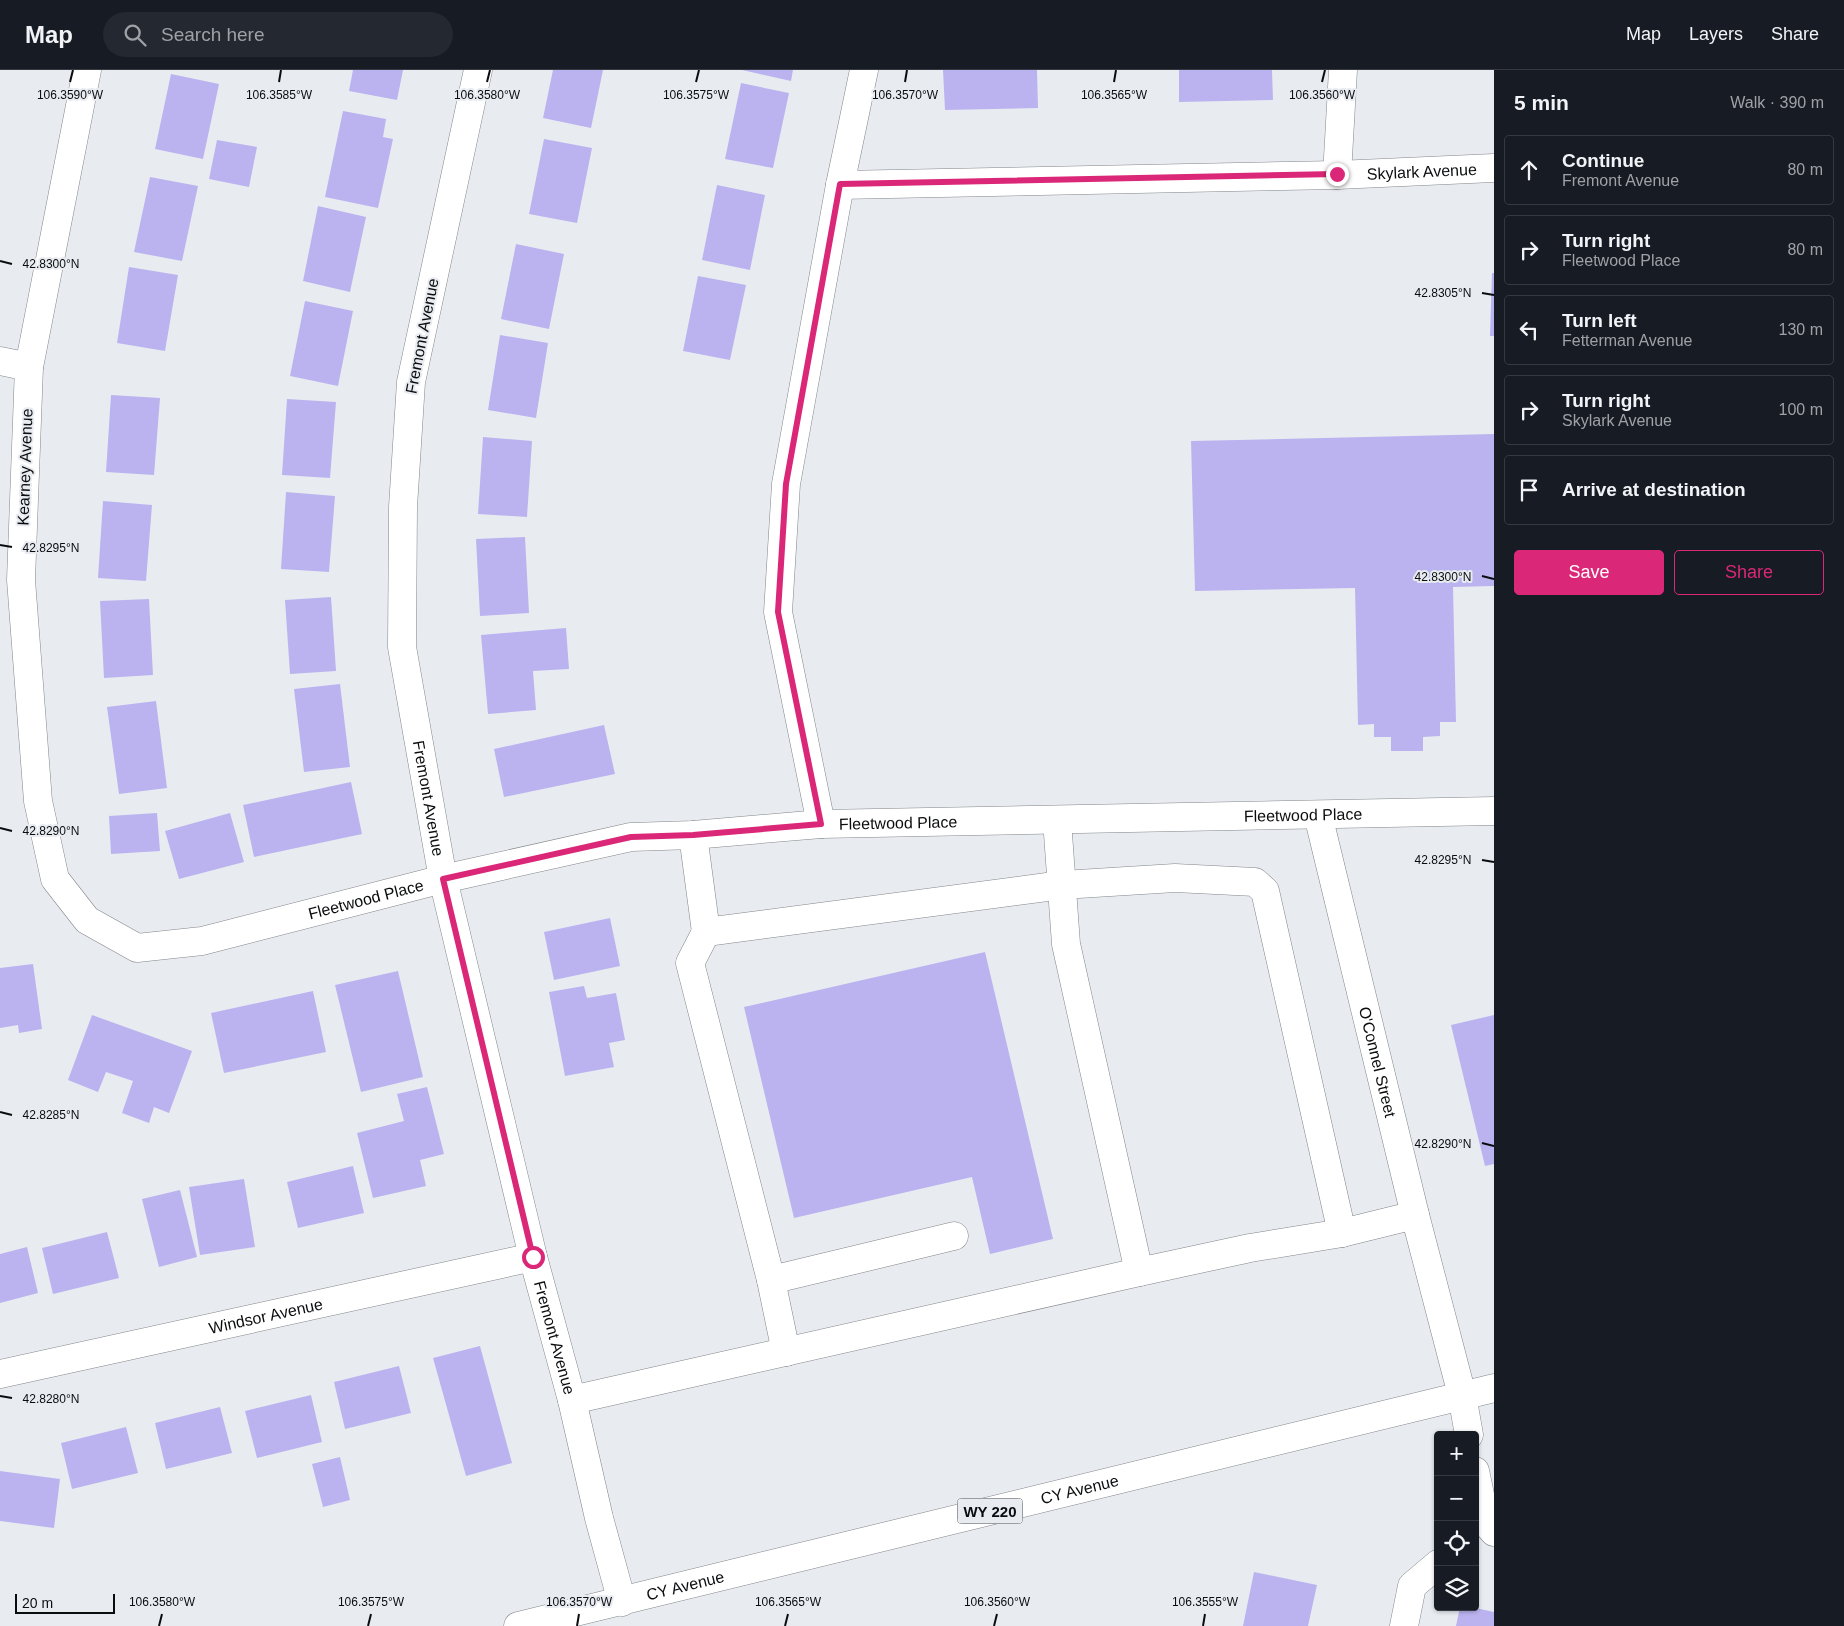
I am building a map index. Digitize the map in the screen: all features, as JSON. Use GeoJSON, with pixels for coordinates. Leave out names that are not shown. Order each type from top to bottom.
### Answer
{"type":"FeatureCollection","features":[{"type":"Feature","properties":{"kind":"street","name":"Kearney Avenue"},"geometry":{"type":"LineString","coordinates":[[87,70],[29,367],[20,580],[38,801],[55,879],[87,920],[137,948]]}},
{"type":"Feature","properties":{"kind":"street","name":"Fremont Avenue"},"geometry":{"type":"LineString","coordinates":[[478,70],[411,382],[403,507],[402,647],[443,879],[533,1257],[572,1400],[599,1518],[622,1602]]}},
{"type":"Feature","properties":{"kind":"street"},"geometry":{"type":"LineString","coordinates":[[821,824],[778,612],[786,484],[840,184],[864,70]]}},
{"type":"Feature","properties":{"kind":"street"},"geometry":{"type":"LineString","coordinates":[[1337,174],[1343,70]]}},
{"type":"Feature","properties":{"kind":"street","name":"Skylark Avenue"},"geometry":{"type":"LineString","coordinates":[[840,184],[1337,174],[1494,168]]}},
{"type":"Feature","properties":{"kind":"street"},"geometry":{"type":"LineString","coordinates":[[0,361],[29,367]]}},
{"type":"Feature","properties":{"kind":"street","name":"Fleetwood Place"},"geometry":{"type":"LineString","coordinates":[[137,948],[202,941],[443,879],[631,837],[693,835],[821,824],[1494,811]]}},
{"type":"Feature","properties":{"kind":"street","name":"O'Connel Street"},"geometry":{"type":"LineString","coordinates":[[1318,815],[1414,1215],[1462,1395],[1468,1431]]}},
{"type":"Feature","properties":{"kind":"street"},"geometry":{"type":"LineString","coordinates":[[1057,820],[1066,944],[1139,1272]]}},
{"type":"Feature","properties":{"kind":"street"},"geometry":{"type":"LineString","coordinates":[[693,835],[706,932],[690,963],[771,1280],[786,1352]]}},
{"type":"Feature","properties":{"kind":"street"},"geometry":{"type":"LineString","coordinates":[[706,932],[1062,885],[1175,878],[1255,882],[1265,891],[1342,1233]]}},
{"type":"Feature","properties":{"kind":"street"},"geometry":{"type":"LineString","coordinates":[[572,1400],[1139,1272],[1250,1248],[1342,1233],[1414,1215]]}},
{"type":"Feature","properties":{"kind":"street"},"geometry":{"type":"LineString","coordinates":[[771,1280],[954,1236]]}},
{"type":"Feature","properties":{"kind":"street","name":"Windsor Avenue"},"geometry":{"type":"LineString","coordinates":[[0,1374],[533,1257]]}},
{"type":"Feature","properties":{"kind":"street","name":"CY Avenue"},"geometry":{"type":"LineString","coordinates":[[518,1626],[1494,1388]]}},
{"type":"Feature","properties":{"kind":"street"},"geometry":{"type":"LineString","coordinates":[[1476,1476],[1485,1529]]}},
{"type":"Feature","properties":{"kind":"street"},"geometry":{"type":"LineString","coordinates":[[1404,1626],[1412,1586],[1436,1566]]}},
{"type":"Feature","properties":{"kind":"building"},"geometry":{"type":"Polygon","coordinates":[[[353,70],[403,70],[397,100],[349,91],[353,70]]]}},
{"type":"Feature","properties":{"kind":"building"},"geometry":{"type":"Polygon","coordinates":[[[553,70],[603,70],[591,128],[543,118],[553,70]]]}},
{"type":"Feature","properties":{"kind":"building"},"geometry":{"type":"Polygon","coordinates":[[[742,70],[793,70],[791,81],[742,70]]]}},
{"type":"Feature","properties":{"kind":"building"},"geometry":{"type":"Polygon","coordinates":[[[943,70],[1037,70],[1038,108],[945,110],[943,70]]]}},
{"type":"Feature","properties":{"kind":"building"},"geometry":{"type":"Polygon","coordinates":[[[1179,70],[1272,70],[1273,100],[1179,102],[1179,70]]]}},
{"type":"Feature","properties":{"kind":"building"},"geometry":{"type":"Polygon","coordinates":[[[171,74],[219,84],[203,159],[155,149],[171,74]]]}},
{"type":"Feature","properties":{"kind":"building"},"geometry":{"type":"Polygon","coordinates":[[[741,83],[789,93],[773,168],[725,159],[741,83]]]}},
{"type":"Feature","properties":{"kind":"building"},"geometry":{"type":"Polygon","coordinates":[[[343,111],[386,119],[383,137],[393,139],[378,208],[325,197],[343,111]]]}},
{"type":"Feature","properties":{"kind":"building"},"geometry":{"type":"Polygon","coordinates":[[[544,139],[592,148],[577,223],[529,214],[544,139]]]}},
{"type":"Feature","properties":{"kind":"building"},"geometry":{"type":"Polygon","coordinates":[[[217,140],[257,147],[249,187],[209,179],[217,140]]]}},
{"type":"Feature","properties":{"kind":"building"},"geometry":{"type":"Polygon","coordinates":[[[150,177],[198,186],[182,261],[134,252],[150,177]]]}},
{"type":"Feature","properties":{"kind":"building"},"geometry":{"type":"Polygon","coordinates":[[[717,185],[765,195],[750,270],[702,260],[717,185]]]}},
{"type":"Feature","properties":{"kind":"building"},"geometry":{"type":"Polygon","coordinates":[[[318,206],[366,217],[350,292],[303,281],[318,206]]]}},
{"type":"Feature","properties":{"kind":"building"},"geometry":{"type":"Polygon","coordinates":[[[516,244],[564,254],[549,329],[501,319],[516,244]]]}},
{"type":"Feature","properties":{"kind":"building"},"geometry":{"type":"Polygon","coordinates":[[[129,267],[178,275],[165,351],[117,343],[129,267]]]}},
{"type":"Feature","properties":{"kind":"building"},"geometry":{"type":"Polygon","coordinates":[[[1492,273],[1494,273],[1494,336],[1490,336],[1492,273]]]}},
{"type":"Feature","properties":{"kind":"building"},"geometry":{"type":"Polygon","coordinates":[[[698,276],[746,285],[730,360],[683,351],[698,276]]]}},
{"type":"Feature","properties":{"kind":"building"},"geometry":{"type":"Polygon","coordinates":[[[305,301],[353,311],[338,386],[290,376],[305,301]]]}},
{"type":"Feature","properties":{"kind":"building"},"geometry":{"type":"Polygon","coordinates":[[[500,335],[548,343],[536,418],[488,410],[500,335]]]}},
{"type":"Feature","properties":{"kind":"building"},"geometry":{"type":"Polygon","coordinates":[[[111,395],[160,398],[154,475],[106,472],[111,395]]]}},
{"type":"Feature","properties":{"kind":"building"},"geometry":{"type":"Polygon","coordinates":[[[287,399],[336,402],[330,478],[282,475],[287,399]]]}},
{"type":"Feature","properties":{"kind":"building"},"geometry":{"type":"Polygon","coordinates":[[[1494,434],[1494,586],[1453,587],[1456,722],[1440,722],[1440,736],[1423,737],[1423,751],[1391,751],[1391,737],[1374,737],[1374,724],[1358,725],[1355,588],[1195,591],[1191,441],[1494,434]]]}},
{"type":"Feature","properties":{"kind":"building"},"geometry":{"type":"Polygon","coordinates":[[[483,437],[532,441],[527,517],[478,514],[483,437]]]}},
{"type":"Feature","properties":{"kind":"building"},"geometry":{"type":"Polygon","coordinates":[[[286,492],[335,496],[329,572],[281,569],[286,492]]]}},
{"type":"Feature","properties":{"kind":"building"},"geometry":{"type":"Polygon","coordinates":[[[103,501],[152,505],[146,581],[98,578],[103,501]]]}},
{"type":"Feature","properties":{"kind":"building"},"geometry":{"type":"Polygon","coordinates":[[[525,537],[529,613],[480,616],[476,539],[525,537]]]}},
{"type":"Feature","properties":{"kind":"building"},"geometry":{"type":"Polygon","coordinates":[[[331,597],[336,671],[290,674],[285,600],[331,597]]]}},
{"type":"Feature","properties":{"kind":"building"},"geometry":{"type":"Polygon","coordinates":[[[149,599],[153,675],[104,678],[100,601],[149,599]]]}},
{"type":"Feature","properties":{"kind":"building"},"geometry":{"type":"Polygon","coordinates":[[[566,628],[569,669],[533,671],[536,710],[488,714],[481,635],[566,628]]]}},
{"type":"Feature","properties":{"kind":"building"},"geometry":{"type":"Polygon","coordinates":[[[340,684],[350,767],[304,772],[294,689],[340,684]]]}},
{"type":"Feature","properties":{"kind":"building"},"geometry":{"type":"Polygon","coordinates":[[[156,701],[167,788],[119,794],[107,707],[156,701]]]}},
{"type":"Feature","properties":{"kind":"building"},"geometry":{"type":"Polygon","coordinates":[[[604,725],[615,774],[504,797],[494,749],[604,725]]]}},
{"type":"Feature","properties":{"kind":"building"},"geometry":{"type":"Polygon","coordinates":[[[351,782],[362,834],[254,857],[243,805],[351,782]]]}},
{"type":"Feature","properties":{"kind":"building"},"geometry":{"type":"Polygon","coordinates":[[[157,813],[160,851],[111,854],[109,816],[157,813]]]}},
{"type":"Feature","properties":{"kind":"building"},"geometry":{"type":"Polygon","coordinates":[[[230,813],[244,862],[179,879],[165,831],[230,813]]]}},
{"type":"Feature","properties":{"kind":"building"},"geometry":{"type":"Polygon","coordinates":[[[610,918],[620,966],[554,980],[544,932],[610,918]]]}},
{"type":"Feature","properties":{"kind":"building"},"geometry":{"type":"Polygon","coordinates":[[[985,952],[1053,1239],[990,1254],[972,1177],[794,1218],[744,1007],[985,952]]]}},
{"type":"Feature","properties":{"kind":"building"},"geometry":{"type":"Polygon","coordinates":[[[33,964],[42,1029],[19,1033],[18,1025],[0,1028],[0,968],[33,964]]]}},
{"type":"Feature","properties":{"kind":"building"},"geometry":{"type":"Polygon","coordinates":[[[398,971],[423,1077],[361,1092],[335,985],[398,971]]]}},
{"type":"Feature","properties":{"kind":"building"},"geometry":{"type":"Polygon","coordinates":[[[584,986],[587,998],[616,993],[625,1040],[609,1043],[614,1067],[565,1076],[549,992],[584,986]]]}},
{"type":"Feature","properties":{"kind":"building"},"geometry":{"type":"Polygon","coordinates":[[[313,991],[326,1052],[224,1073],[211,1013],[313,991]]]}},
{"type":"Feature","properties":{"kind":"building"},"geometry":{"type":"Polygon","coordinates":[[[92,1015],[192,1051],[169,1113],[154,1107],[149,1123],[122,1113],[133,1081],[106,1072],[98,1092],[68,1080],[92,1015]]]}},
{"type":"Feature","properties":{"kind":"building"},"geometry":{"type":"Polygon","coordinates":[[[1494,1015],[1494,1164],[1485,1166],[1451,1025],[1494,1015]]]}},
{"type":"Feature","properties":{"kind":"building"},"geometry":{"type":"Polygon","coordinates":[[[427,1087],[444,1154],[420,1160],[426,1186],[373,1198],[357,1133],[404,1121],[397,1094],[427,1087]]]}},
{"type":"Feature","properties":{"kind":"building"},"geometry":{"type":"Polygon","coordinates":[[[353,1166],[364,1213],[298,1228],[287,1182],[353,1166]]]}},
{"type":"Feature","properties":{"kind":"building"},"geometry":{"type":"Polygon","coordinates":[[[244,1179],[255,1247],[200,1255],[189,1187],[244,1179]]]}},
{"type":"Feature","properties":{"kind":"building"},"geometry":{"type":"Polygon","coordinates":[[[180,1190],[197,1257],[159,1267],[142,1199],[180,1190]]]}},
{"type":"Feature","properties":{"kind":"building"},"geometry":{"type":"Polygon","coordinates":[[[107,1232],[119,1278],[53,1294],[42,1248],[107,1232]]]}},
{"type":"Feature","properties":{"kind":"building"},"geometry":{"type":"Polygon","coordinates":[[[27,1247],[38,1293],[0,1303],[0,1254],[27,1247]]]}},
{"type":"Feature","properties":{"kind":"building"},"geometry":{"type":"Polygon","coordinates":[[[480,1346],[512,1463],[466,1476],[433,1358],[480,1346]]]}},
{"type":"Feature","properties":{"kind":"building"},"geometry":{"type":"Polygon","coordinates":[[[399,1366],[411,1413],[345,1429],[334,1382],[399,1366]]]}},
{"type":"Feature","properties":{"kind":"building"},"geometry":{"type":"Polygon","coordinates":[[[311,1395],[322,1442],[257,1458],[245,1411],[311,1395]]]}},
{"type":"Feature","properties":{"kind":"building"},"geometry":{"type":"Polygon","coordinates":[[[220,1407],[232,1453],[166,1469],[155,1423],[220,1407]]]}},
{"type":"Feature","properties":{"kind":"building"},"geometry":{"type":"Polygon","coordinates":[[[126,1427],[138,1473],[72,1489],[61,1443],[126,1427]]]}},
{"type":"Feature","properties":{"kind":"building"},"geometry":{"type":"Polygon","coordinates":[[[340,1457],[350,1500],[323,1507],[312,1464],[340,1457]]]}},
{"type":"Feature","properties":{"kind":"building"},"geometry":{"type":"Polygon","coordinates":[[[0,1471],[60,1479],[54,1528],[0,1521],[0,1471]]]}},
{"type":"Feature","properties":{"kind":"building"},"geometry":{"type":"Polygon","coordinates":[[[1254,1572],[1317,1585],[1308,1626],[1243,1626],[1254,1572]]]}},
{"type":"Feature","properties":{"kind":"building"},"geometry":{"type":"Polygon","coordinates":[[[1479,1609],[1494,1612],[1494,1626],[1456,1626],[1459,1611],[1479,1611],[1479,1609]]]}},
{"type":"Feature","properties":{"kind":"route"},"geometry":{"type":"LineString","coordinates":[[533,1257],[443,879],[631,837],[693,835],[821,824],[778,612],[786,484],[840,184],[1337,174]]}}]}
